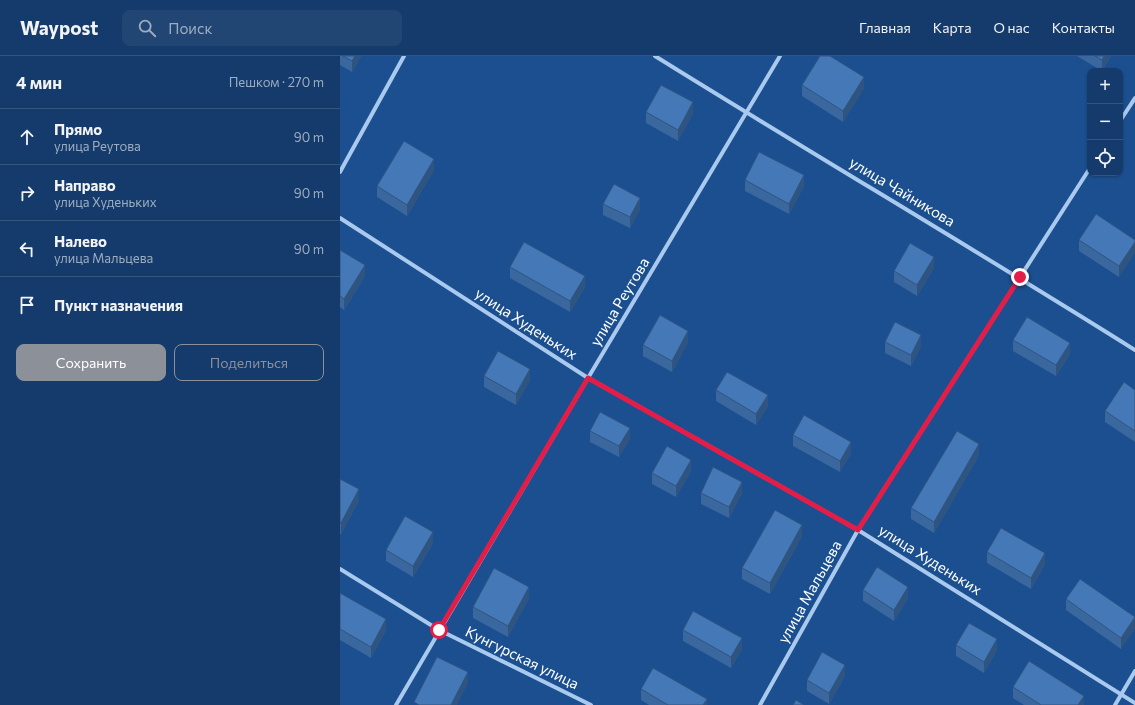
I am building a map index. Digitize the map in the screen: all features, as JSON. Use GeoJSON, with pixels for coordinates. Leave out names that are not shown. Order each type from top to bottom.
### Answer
{"type":"FeatureCollection","features":[{"type":"Feature","properties":{"kind":"street"},"geometry":{"type":"LineString","coordinates":[[340,172],[404,56]]}},
{"type":"Feature","properties":{"kind":"street","name":"улица Чайникова"},"geometry":{"type":"LineString","coordinates":[[655,56],[1020,277],[1135,350]]}},
{"type":"Feature","properties":{"kind":"street","name":"улица Реутова"},"geometry":{"type":"LineString","coordinates":[[396,705],[588,378],[780,56]]}},
{"type":"Feature","properties":{"kind":"street"},"geometry":{"type":"LineString","coordinates":[[1123,116],[1135,98]]}},
{"type":"Feature","properties":{"kind":"street","name":"улица Мальцева"},"geometry":{"type":"LineString","coordinates":[[760,705],[858,530],[1087,173]]}},
{"type":"Feature","properties":{"kind":"street","name":"улица Худеньких"},"geometry":{"type":"LineString","coordinates":[[340,218],[588,378],[858,530],[1135,703]]}},
{"type":"Feature","properties":{"kind":"street","name":"Кунгурская улица"},"geometry":{"type":"LineString","coordinates":[[340,569],[439,630],[591,705]]}},
{"type":"Feature","properties":{"kind":"street"},"geometry":{"type":"LineString","coordinates":[[1115,705],[1135,671]]}},
{"type":"Feature","properties":{"kind":"building"},"geometry":{"type":"Polygon","coordinates":[[[343,56],[355,56],[352,61],[343,56]]]}},
{"type":"Feature","properties":{"kind":"building"},"geometry":{"type":"Polygon","coordinates":[[[820,56],[830,56],[864,77],[843,111],[802,85],[820,56]]]}},
{"type":"Feature","properties":{"kind":"building"},"geometry":{"type":"Polygon","coordinates":[[[1095,56],[1104,56],[1102,60],[1095,56]]]}},
{"type":"Feature","properties":{"kind":"building"},"geometry":{"type":"Polygon","coordinates":[[[661,85],[693,102],[678,130],[646,112],[661,85]]]}},
{"type":"Feature","properties":{"kind":"building"},"geometry":{"type":"Polygon","coordinates":[[[404,141],[434,159],[407,205],[377,186],[404,141]]]}},
{"type":"Feature","properties":{"kind":"building"},"geometry":{"type":"Polygon","coordinates":[[[759,152],[804,175],[789,204],[745,180],[759,152]]]}},
{"type":"Feature","properties":{"kind":"building"},"geometry":{"type":"Polygon","coordinates":[[[614,184],[640,198],[630,217],[603,204],[614,184]]]}},
{"type":"Feature","properties":{"kind":"building"},"geometry":{"type":"Polygon","coordinates":[[[1096,214],[1135,240],[1119,266],[1079,240],[1096,214]]]}},
{"type":"Feature","properties":{"kind":"building"},"geometry":{"type":"Polygon","coordinates":[[[524,242],[585,276],[570,301],[510,267],[524,242]]]}},
{"type":"Feature","properties":{"kind":"building"},"geometry":{"type":"Polygon","coordinates":[[[910,243],[934,257],[917,285],[894,271],[910,243]]]}},
{"type":"Feature","properties":{"kind":"building"},"geometry":{"type":"Polygon","coordinates":[[[340,250],[365,265],[344,299],[340,296],[340,250]]]}},
{"type":"Feature","properties":{"kind":"building"},"geometry":{"type":"Polygon","coordinates":[[[660,315],[688,331],[672,361],[643,345],[660,315]]]}},
{"type":"Feature","properties":{"kind":"building"},"geometry":{"type":"Polygon","coordinates":[[[1027,317],[1070,343],[1056,365],[1013,340],[1027,317]]]}},
{"type":"Feature","properties":{"kind":"building"},"geometry":{"type":"Polygon","coordinates":[[[895,322],[921,335],[911,355],[885,342],[895,322]]]}},
{"type":"Feature","properties":{"kind":"building"},"geometry":{"type":"Polygon","coordinates":[[[498,351],[530,369],[516,394],[484,376],[498,351]]]}},
{"type":"Feature","properties":{"kind":"building"},"geometry":{"type":"Polygon","coordinates":[[[727,372],[768,395],[756,414],[716,390],[727,372]]]}},
{"type":"Feature","properties":{"kind":"building"},"geometry":{"type":"Polygon","coordinates":[[[1124,382],[1135,390],[1135,431],[1105,411],[1124,382]]]}},
{"type":"Feature","properties":{"kind":"building"},"geometry":{"type":"Polygon","coordinates":[[[600,412],[630,428],[619,446],[590,431],[600,412]]]}},
{"type":"Feature","properties":{"kind":"building"},"geometry":{"type":"Polygon","coordinates":[[[804,415],[851,442],[840,461],[793,435],[804,415]]]}},
{"type":"Feature","properties":{"kind":"building"},"geometry":{"type":"Polygon","coordinates":[[[957,431],[979,444],[934,522],[911,508],[957,431]]]}},
{"type":"Feature","properties":{"kind":"building"},"geometry":{"type":"Polygon","coordinates":[[[667,446],[691,460],[676,486],[652,473],[667,446]]]}},
{"type":"Feature","properties":{"kind":"building"},"geometry":{"type":"Polygon","coordinates":[[[713,467],[742,482],[729,507],[701,493],[713,467]]]}},
{"type":"Feature","properties":{"kind":"building"},"geometry":{"type":"Polygon","coordinates":[[[340,479],[359,489],[341,523],[340,523],[340,479]]]}},
{"type":"Feature","properties":{"kind":"building"},"geometry":{"type":"Polygon","coordinates":[[[775,510],[802,525],[770,583],[742,568],[775,510]]]}},
{"type":"Feature","properties":{"kind":"building"},"geometry":{"type":"Polygon","coordinates":[[[405,516],[433,532],[413,566],[386,550],[405,516]]]}},
{"type":"Feature","properties":{"kind":"building"},"geometry":{"type":"Polygon","coordinates":[[[1001,528],[1045,553],[1031,578],[987,552],[1001,528]]]}},
{"type":"Feature","properties":{"kind":"building"},"geometry":{"type":"Polygon","coordinates":[[[877,567],[908,587],[894,610],[863,590],[877,567]]]}},
{"type":"Feature","properties":{"kind":"building"},"geometry":{"type":"Polygon","coordinates":[[[494,568],[529,587],[508,626],[473,607],[494,568]]]}},
{"type":"Feature","properties":{"kind":"building"},"geometry":{"type":"Polygon","coordinates":[[[1080,579],[1135,617],[1121,638],[1066,599],[1080,579]]]}},
{"type":"Feature","properties":{"kind":"building"},"geometry":{"type":"Polygon","coordinates":[[[340,593],[386,619],[371,647],[340,629],[340,593]]]}},
{"type":"Feature","properties":{"kind":"building"},"geometry":{"type":"Polygon","coordinates":[[[693,611],[742,638],[731,657],[683,630],[693,611]]]}},
{"type":"Feature","properties":{"kind":"building"},"geometry":{"type":"Polygon","coordinates":[[[969,623],[997,639],[984,662],[956,645],[969,623]]]}},
{"type":"Feature","properties":{"kind":"building"},"geometry":{"type":"Polygon","coordinates":[[[822,652],[845,665],[829,693],[807,680],[822,652]]]}},
{"type":"Feature","properties":{"kind":"building"},"geometry":{"type":"Polygon","coordinates":[[[437,657],[468,672],[451,705],[419,705],[414,702],[437,657]]]}},
{"type":"Feature","properties":{"kind":"building"},"geometry":{"type":"Polygon","coordinates":[[[1029,661],[1084,696],[1078,705],[1041,705],[1013,687],[1029,661]]]}},
{"type":"Feature","properties":{"kind":"building"},"geometry":{"type":"Polygon","coordinates":[[[653,668],[707,699],[703,705],[668,705],[641,689],[653,668]]]}},
{"type":"Feature","properties":{"kind":"building"},"geometry":{"type":"Polygon","coordinates":[[[796,700],[804,705],[793,705],[796,700]]]}},
{"type":"Feature","properties":{"kind":"route"},"geometry":{"type":"LineString","coordinates":[[439,630],[588,378],[858,530],[1020,277]]}}]}
